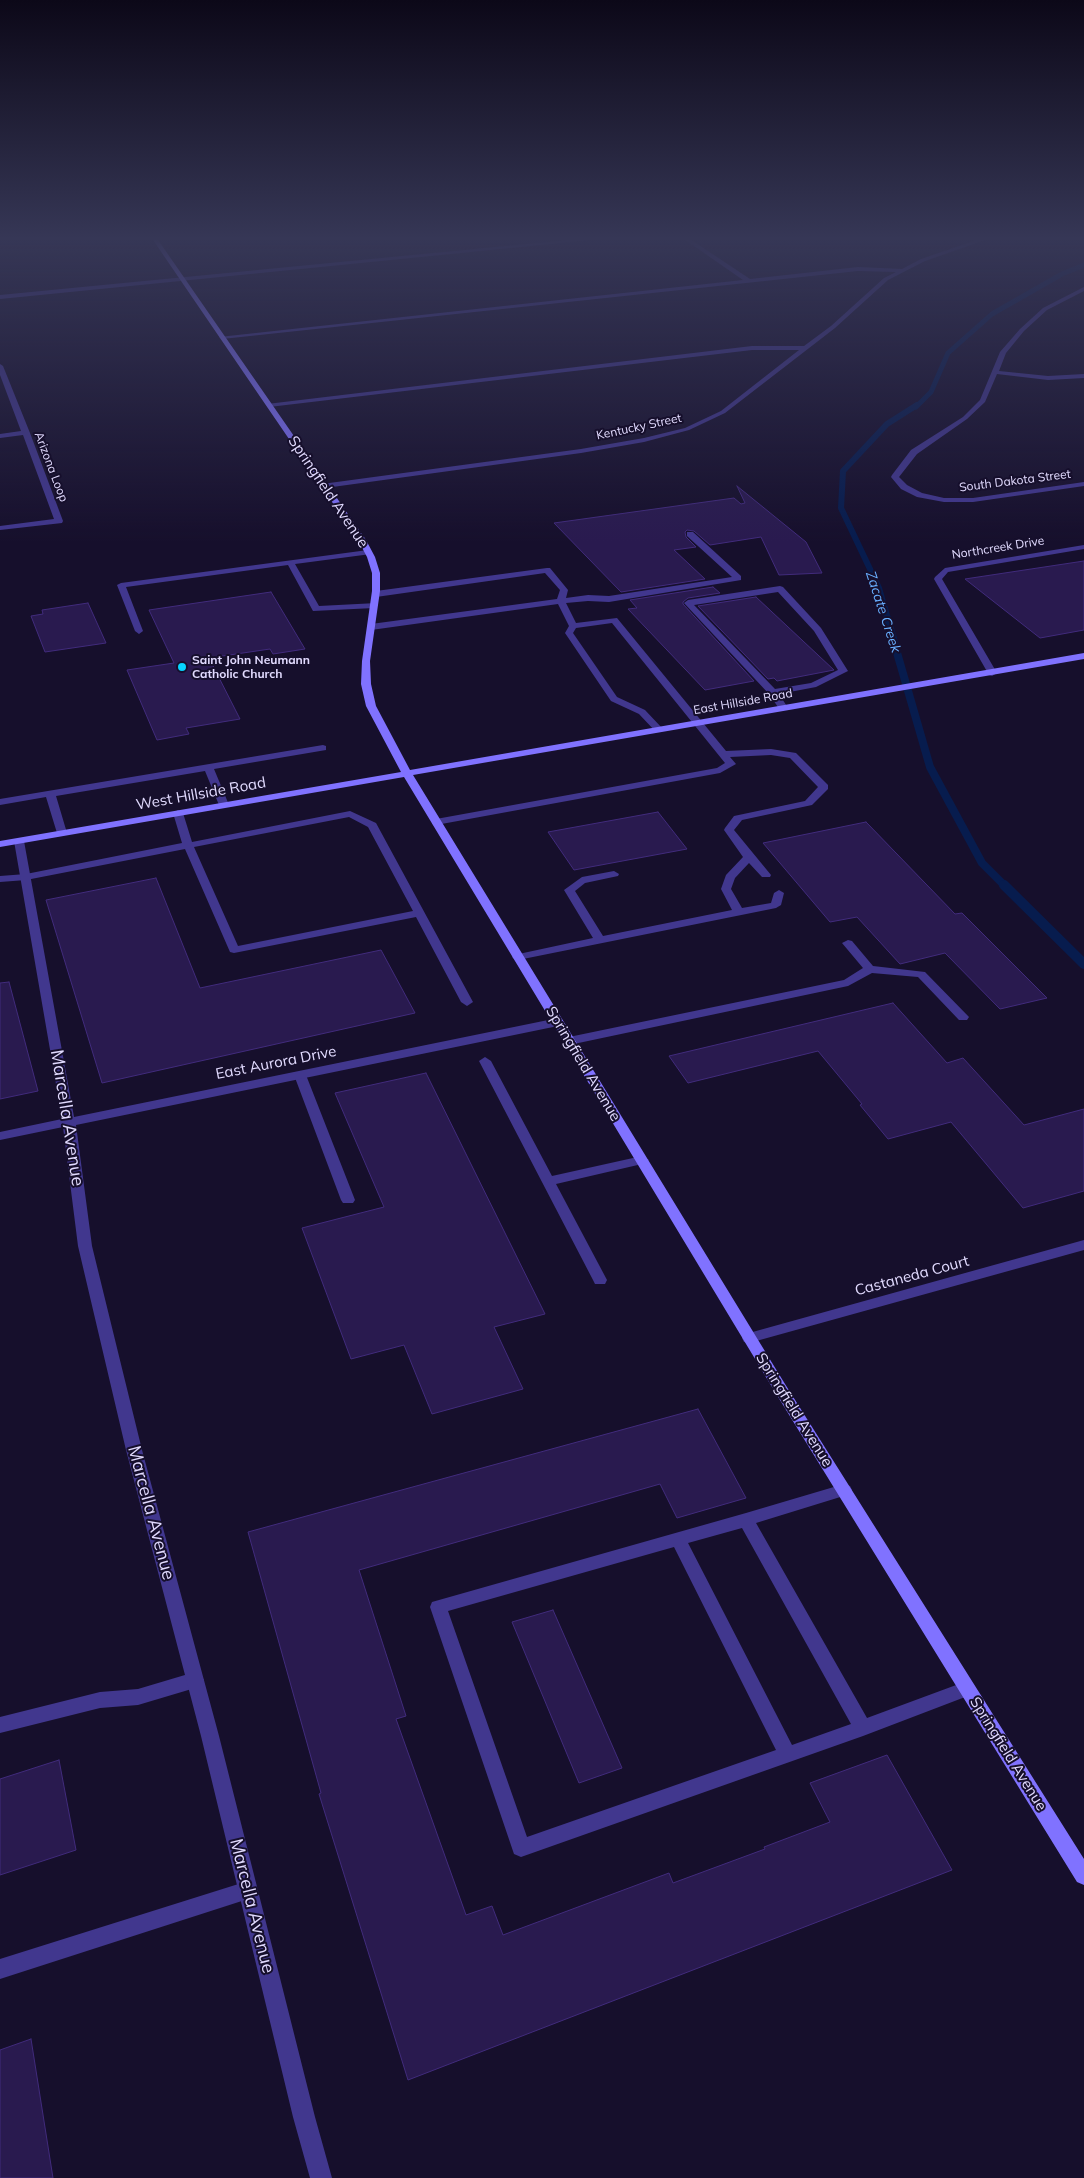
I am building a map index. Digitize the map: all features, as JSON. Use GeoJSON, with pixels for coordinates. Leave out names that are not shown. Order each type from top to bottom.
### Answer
{"type":"FeatureCollection","features":[{"type":"Feature","properties":{"kind":"main road","name":"Springfield Avenue"},"geometry":{"type":"LineString","coordinates":[[223,339],[368,552],[376,573],[376,594],[366,661],[366,684],[371,706],[407,774],[749,1338],[1084,1876]]}},
{"type":"Feature","properties":{"kind":"main road","name":"East Hillside Road"},"geometry":{"type":"LineString","coordinates":[[407,774],[1084,656]]}},
{"type":"Feature","properties":{"kind":"main road","name":"West Hillside Road"},"geometry":{"type":"LineString","coordinates":[[0,844],[407,774]]}},
{"type":"Feature","properties":{"kind":"street","name":"Kentucky Street"},"geometry":{"type":"LineString","coordinates":[[325,486],[581,451],[644,440],[687,429],[723,412],[817,339]]}},
{"type":"Feature","properties":{"kind":"street"},"geometry":{"type":"LineString","coordinates":[[1015,339],[1003,352],[994,372],[1048,378],[1084,376]]}},
{"type":"Feature","properties":{"kind":"street"},"geometry":{"type":"LineString","coordinates":[[269,405],[752,348],[804,348]]}},
{"type":"Feature","properties":{"kind":"street","name":"Arizona Loop"},"geometry":{"type":"LineString","coordinates":[[0,366],[59,521],[0,528]]}},
{"type":"Feature","properties":{"kind":"street","name":"South Dakota Street"},"geometry":{"type":"LineString","coordinates":[[994,372],[983,401],[965,418],[914,452],[895,477],[904,487],[920,495],[944,500],[973,500],[1084,484]]}},
{"type":"Feature","properties":{"kind":"street"},"geometry":{"type":"LineString","coordinates":[[0,436],[26,433]]}},
{"type":"Feature","properties":{"kind":"street"},"geometry":{"type":"LineString","coordinates":[[371,627],[561,601],[588,598],[609,599],[738,578],[690,534]]}},
{"type":"Feature","properties":{"kind":"street","name":"Northcreek Drive"},"geometry":{"type":"LineString","coordinates":[[992,672],[938,579],[945,570],[1084,547]]}},
{"type":"Feature","properties":{"kind":"street"},"geometry":{"type":"LineString","coordinates":[[139,631],[121,586],[368,552]]}},
{"type":"Feature","properties":{"kind":"street"},"geometry":{"type":"LineString","coordinates":[[290,562],[316,609],[374,604]]}},
{"type":"Feature","properties":{"kind":"street"},"geometry":{"type":"LineString","coordinates":[[376,594],[547,570],[564,590],[561,601],[573,626]]}},
{"type":"Feature","properties":{"kind":"street"},"geometry":{"type":"LineString","coordinates":[[773,692],[813,684],[844,672],[818,630],[780,589],[688,603],[773,692],[782,708]]}},
{"type":"Feature","properties":{"kind":"street"},"geometry":{"type":"LineString","coordinates":[[436,822],[720,770],[731,764],[614,620],[573,626],[569,632],[614,699],[642,712],[659,730]]}},
{"type":"Feature","properties":{"kind":"street"},"geometry":{"type":"LineString","coordinates":[[0,802],[323,748]]}},
{"type":"Feature","properties":{"kind":"street"},"geometry":{"type":"LineString","coordinates":[[722,754],[771,752],[793,755],[824,787],[808,803],[738,818],[729,830],[749,857],[766,875]]}},
{"type":"Feature","properties":{"kind":"street"},"geometry":{"type":"LineString","coordinates":[[208,767],[224,805]]}},
{"type":"Feature","properties":{"kind":"street"},"geometry":{"type":"LineString","coordinates":[[50,794],[62,833]]}},
{"type":"Feature","properties":{"kind":"street"},"geometry":{"type":"LineString","coordinates":[[178,813],[188,845],[234,950],[419,913]]}},
{"type":"Feature","properties":{"kind":"street"},"geometry":{"type":"LineString","coordinates":[[0,879],[26,877],[350,814],[372,825],[467,1002]]}},
{"type":"Feature","properties":{"kind":"street","name":"Marcella Avenue"},"geometry":{"type":"LineString","coordinates":[[19,841],[69,1122],[85,1246],[134,1450],[195,1680],[304,2117],[321,2178]]}},
{"type":"Feature","properties":{"kind":"street"},"geometry":{"type":"LineString","coordinates":[[739,912],[726,889],[730,877],[749,857]]}},
{"type":"Feature","properties":{"kind":"street"},"geometry":{"type":"LineString","coordinates":[[600,940],[569,890],[582,880],[614,874]]}},
{"type":"Feature","properties":{"kind":"street"},"geometry":{"type":"LineString","coordinates":[[518,957],[776,905],[779,893]]}},
{"type":"Feature","properties":{"kind":"street"},"geometry":{"type":"LineString","coordinates":[[848,943],[870,969]]}},
{"type":"Feature","properties":{"kind":"street"},"geometry":{"type":"LineString","coordinates":[[569,1041],[848,983],[870,969],[921,974],[963,1017]]}},
{"type":"Feature","properties":{"kind":"street","name":"East Aurora Drive"},"geometry":{"type":"LineString","coordinates":[[0,1136],[558,1022]]}},
{"type":"Feature","properties":{"kind":"street"},"geometry":{"type":"LineString","coordinates":[[485,1061],[600,1280]]}},
{"type":"Feature","properties":{"kind":"street"},"geometry":{"type":"LineString","coordinates":[[300,1075],[348,1200]]}},
{"type":"Feature","properties":{"kind":"street"},"geometry":{"type":"LineString","coordinates":[[548,1181],[642,1160]]}},
{"type":"Feature","properties":{"kind":"street","name":"Castaneda Court"},"geometry":{"type":"LineString","coordinates":[[749,1338],[1084,1245]]}},
{"type":"Feature","properties":{"kind":"street"},"geometry":{"type":"LineString","coordinates":[[844,1490],[746,1520],[438,1606],[521,1848],[863,1728],[967,1689]]}},
{"type":"Feature","properties":{"kind":"street"},"geometry":{"type":"LineString","coordinates":[[746,1520],[863,1728]]}},
{"type":"Feature","properties":{"kind":"street"},"geometry":{"type":"LineString","coordinates":[[678,1538],[787,1754]]}},
{"type":"Feature","properties":{"kind":"street"},"geometry":{"type":"LineString","coordinates":[[0,1725],[100,1700],[138,1696],[195,1680]]}},
{"type":"Feature","properties":{"kind":"street"},"geometry":{"type":"LineString","coordinates":[[0,1969],[248,1890]]}},
{"type":"Feature","properties":{"kind":"building"},"geometry":{"type":"Polygon","coordinates":[[[737,486],[806,542],[822,573],[779,575],[761,537],[710,545],[694,531],[687,530],[685,532],[686,537],[696,547],[674,550],[705,579],[621,592],[554,523],[734,498],[741,504],[745,503],[737,486]]]}},
{"type":"Feature","properties":{"kind":"building"},"geometry":{"type":"Polygon","coordinates":[[[1084,561],[1084,630],[1040,638],[965,579],[1084,561]]]}},
{"type":"Feature","properties":{"kind":"building"},"geometry":{"type":"Polygon","coordinates":[[[713,587],[720,593],[688,598],[683,604],[754,681],[705,690],[628,609],[637,608],[630,600],[713,587]]]}},
{"type":"Feature","properties":{"kind":"building","name":"Saint John Neumann Catholic Church"},"geometry":{"type":"Polygon","coordinates":[[[271,592],[305,649],[273,654],[270,649],[209,658],[240,719],[186,728],[189,734],[157,740],[127,670],[174,663],[149,610],[271,592]]]}},
{"type":"Feature","properties":{"kind":"building"},"geometry":{"type":"Polygon","coordinates":[[[756,597],[834,670],[777,681],[774,678],[768,679],[698,606],[756,597]]]}},
{"type":"Feature","properties":{"kind":"building"},"geometry":{"type":"Polygon","coordinates":[[[88,603],[106,643],[45,652],[31,616],[43,614],[42,610],[88,603]]]}},
{"type":"Feature","properties":{"kind":"building"},"geometry":{"type":"Polygon","coordinates":[[[658,812],[687,849],[574,870],[548,832],[658,812]]]}},
{"type":"Feature","properties":{"kind":"building"},"geometry":{"type":"Polygon","coordinates":[[[866,822],[955,914],[962,913],[1047,998],[1000,1009],[945,953],[900,964],[857,917],[830,922],[763,843],[866,822]]]}},
{"type":"Feature","properties":{"kind":"building"},"geometry":{"type":"Polygon","coordinates":[[[156,878],[200,988],[381,950],[415,1013],[102,1083],[46,900],[156,878]]]}},
{"type":"Feature","properties":{"kind":"building"},"geometry":{"type":"Polygon","coordinates":[[[9,982],[38,1091],[0,1099],[0,983],[9,982]]]}},
{"type":"Feature","properties":{"kind":"building"},"geometry":{"type":"Polygon","coordinates":[[[893,1003],[947,1063],[963,1058],[1024,1125],[1084,1109],[1084,1191],[1023,1208],[951,1122],[888,1139],[818,1051],[688,1083],[669,1056],[893,1003]]]}},
{"type":"Feature","properties":{"kind":"building"},"geometry":{"type":"Polygon","coordinates":[[[426,1073],[545,1314],[494,1327],[523,1389],[432,1414],[404,1345],[351,1359],[302,1228],[384,1207],[335,1093],[426,1073]]]}},
{"type":"Feature","properties":{"kind":"building"},"geometry":{"type":"Polygon","coordinates":[[[698,1409],[746,1498],[677,1518],[660,1484],[359,1570],[406,1716],[396,1719],[466,1915],[492,1906],[503,1935],[669,1873],[673,1883],[765,1849],[764,1847],[830,1822],[810,1783],[887,1755],[952,1870],[408,2080],[319,1794],[321,1793],[248,1532],[698,1409]]]}},
{"type":"Feature","properties":{"kind":"building"},"geometry":{"type":"Polygon","coordinates":[[[553,1610],[622,1768],[579,1783],[512,1622],[553,1610]]]}},
{"type":"Feature","properties":{"kind":"building"},"geometry":{"type":"Polygon","coordinates":[[[59,1760],[76,1850],[0,1875],[0,1779],[59,1760]]]}},
{"type":"Feature","properties":{"kind":"building"},"geometry":{"type":"Polygon","coordinates":[[[31,2039],[53,2178],[0,2178],[0,2050],[31,2039]]]}},
{"type":"Feature","properties":{"kind":"waterway","name":"Zacate Creek"},"geometry":{"type":"LineString","coordinates":[[916,407],[931,392],[948,353],[964,339]]}},
{"type":"Feature","properties":{"kind":"waterway","name":"Zacate Creek"},"geometry":{"type":"LineString","coordinates":[[888,619],[879,588],[841,508],[843,471],[887,424],[917,405]]}},
{"type":"Feature","properties":{"kind":"waterway","name":"Zacate Creek"},"geometry":{"type":"LineString","coordinates":[[887,618],[930,767],[982,863],[1004,885]]}},
{"type":"Feature","properties":{"kind":"waterway","name":"Zacate Creek"},"geometry":{"type":"LineString","coordinates":[[1004,885],[1084,964]]}},
{"type":"Feature","properties":{"kind":"place","name":"Saint John Neumann Catholic Church"},"geometry":{"type":"Point","coordinates":[182,667]}}]}
